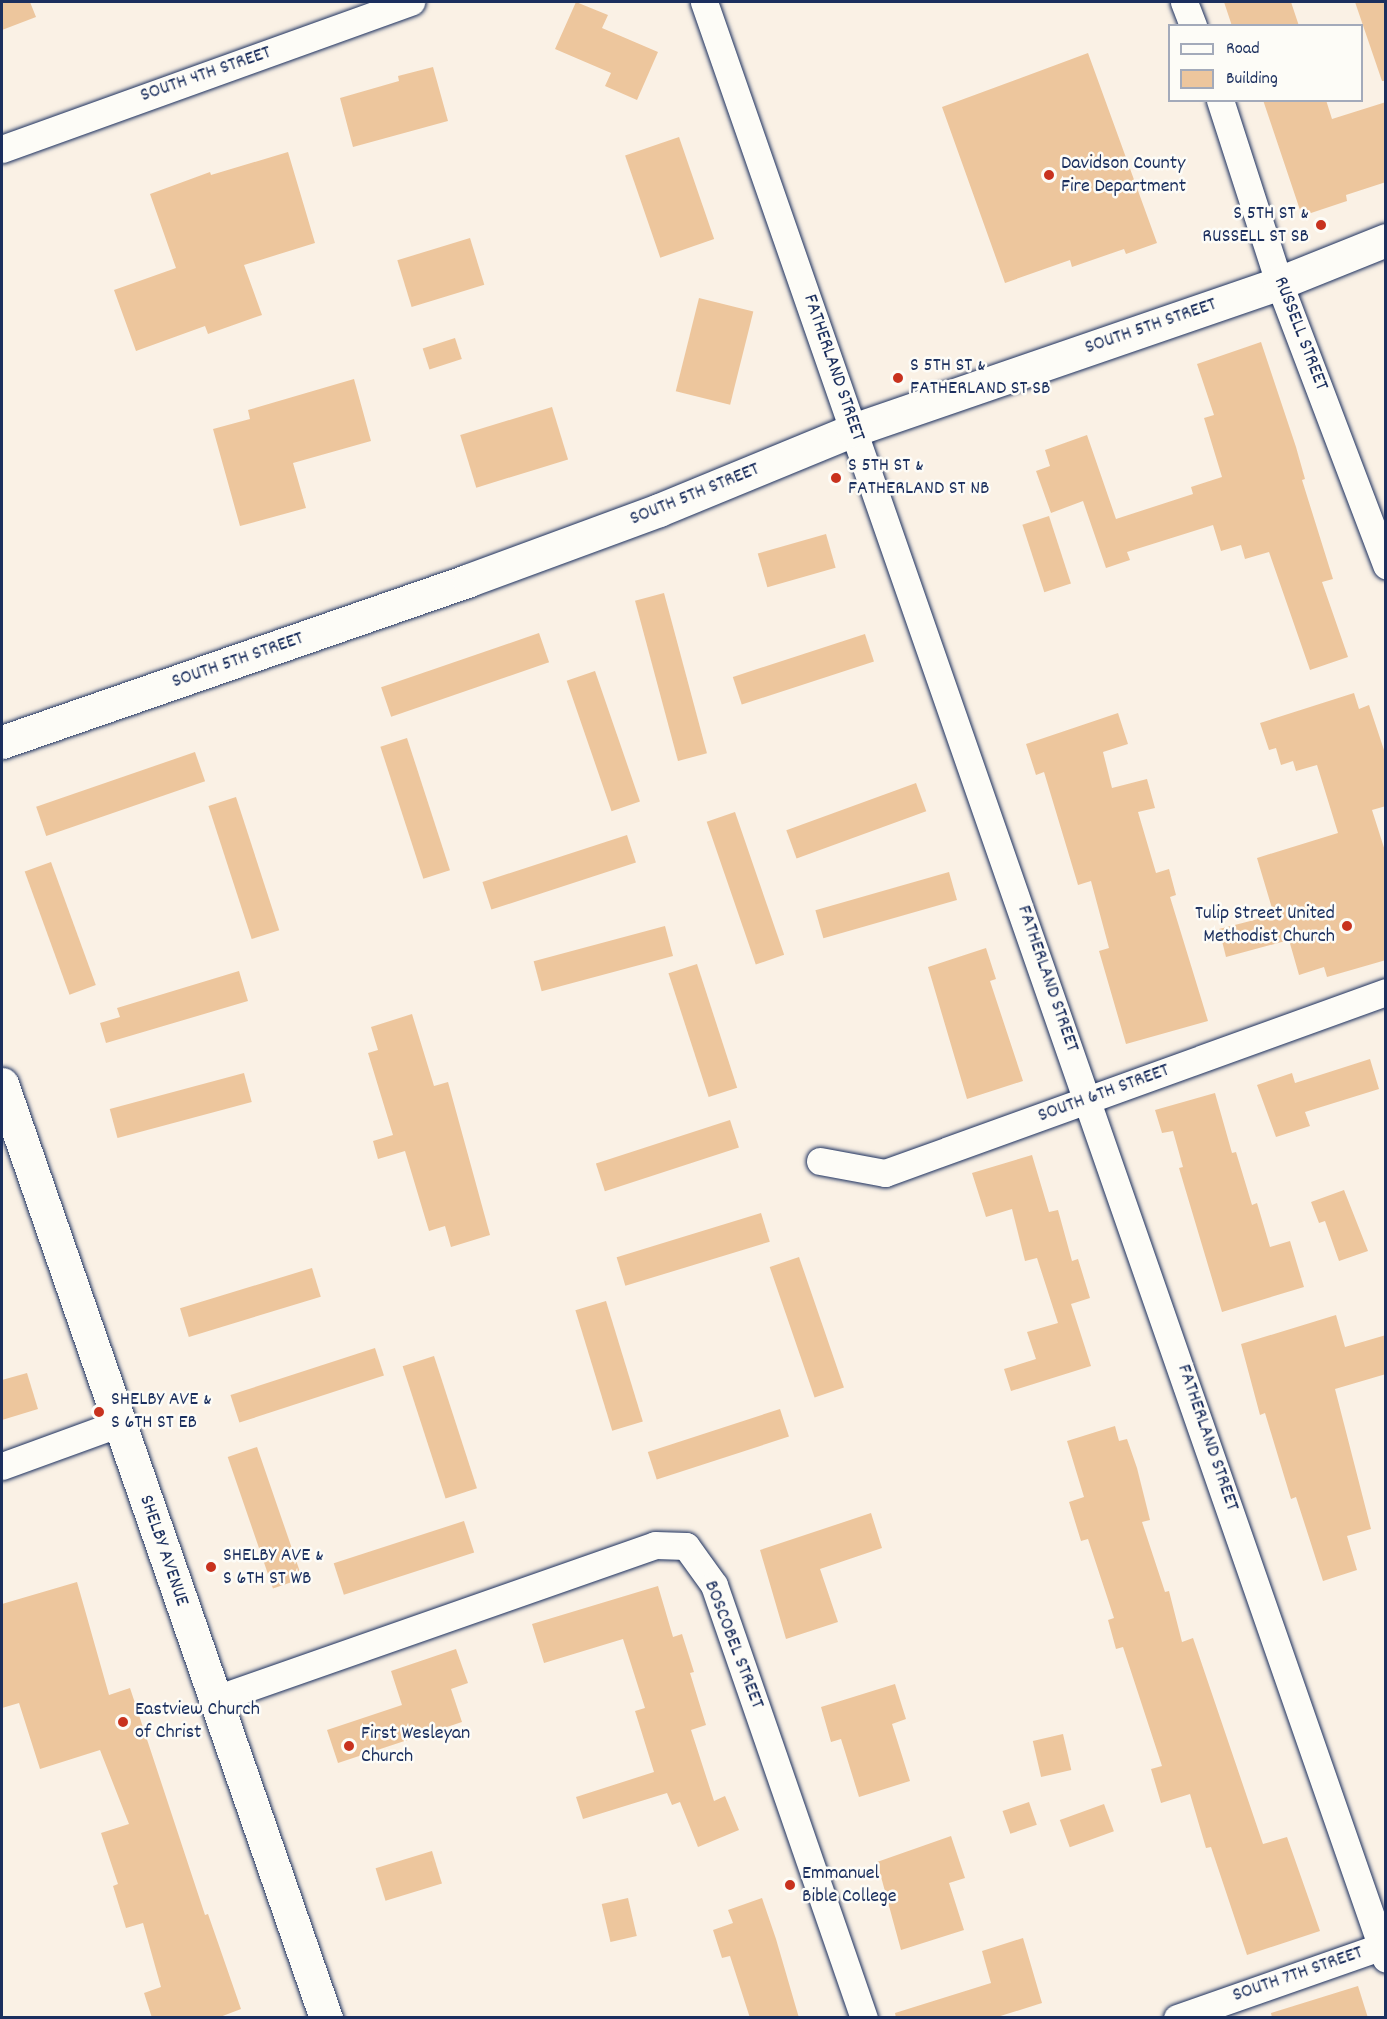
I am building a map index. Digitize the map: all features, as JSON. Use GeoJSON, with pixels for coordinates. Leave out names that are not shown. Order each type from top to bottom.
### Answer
{"type":"FeatureCollection","features":[{"type":"Feature","properties":{"kind":"main road","name":"SOUTH 5TH STREET"},"geometry":{"type":"LineString","coordinates":[[2,742],[470,580],[659,510],[853,430],[1279,283],[1386,240]]}},
{"type":"Feature","properties":{"kind":"main road","name":"SHELBY AVENUE"},"geometry":{"type":"LineString","coordinates":[[2,1084],[213,1700],[326,2018]]}},
{"type":"Feature","properties":{"kind":"street","name":"SOUTH 4TH STREET"},"geometry":{"type":"LineString","coordinates":[[2,149],[411,2]]}},
{"type":"Feature","properties":{"kind":"street","name":"FATHERLAND STREET"},"geometry":{"type":"LineString","coordinates":[[704,2],[1384,1950]]}},
{"type":"Feature","properties":{"kind":"street"},"geometry":{"type":"LineString","coordinates":[[1184,2],[1192,24]]}},
{"type":"Feature","properties":{"kind":"street","name":"RUSSELL STREET"},"geometry":{"type":"LineString","coordinates":[[1221,102],[1279,283],[1386,565]]}},
{"type":"Feature","properties":{"kind":"street","name":"SOUTH 6TH STREET"},"geometry":{"type":"LineString","coordinates":[[820,1161],[885,1173],[1386,992]]}},
{"type":"Feature","properties":{"kind":"street"},"geometry":{"type":"LineString","coordinates":[[2,1466],[120,1423]]}},
{"type":"Feature","properties":{"kind":"street","name":"BOSCOBEL STREET"},"geometry":{"type":"LineString","coordinates":[[213,1700],[655,1545],[686,1546],[714,1584],[864,2018]]}},
{"type":"Feature","properties":{"kind":"street","name":"SOUTH 7TH STREET"},"geometry":{"type":"LineString","coordinates":[[1177,2018],[1384,1950]]}},
{"type":"Feature","properties":{"kind":"building"},"geometry":{"type":"Polygon","coordinates":[[[2,2],[30,2],[36,17],[2,30],[2,2]]]}},
{"type":"Feature","properties":{"kind":"building"},"geometry":{"type":"Polygon","coordinates":[[[576,2],[608,15],[602,28],[658,52],[637,100],[605,86],[611,73],[555,49],[576,2]]]}},
{"type":"Feature","properties":{"kind":"building"},"geometry":{"type":"Polygon","coordinates":[[[1224,2],[1291,2],[1298,24],[1231,24],[1224,2]]]}},
{"type":"Feature","properties":{"kind":"building"},"geometry":{"type":"Polygon","coordinates":[[[1355,2],[1386,2],[1386,81],[1382,81],[1355,2]]]}},
{"type":"Feature","properties":{"kind":"building","name":"Davidson County Fire Department"},"geometry":{"type":"Polygon","coordinates":[[[1088,53],[1157,243],[1126,254],[1124,249],[1072,267],[1070,260],[1005,283],[942,107],[1088,53]]]}},
{"type":"Feature","properties":{"kind":"building"},"geometry":{"type":"Polygon","coordinates":[[[433,67],[448,121],[353,147],[340,98],[399,81],[398,76],[433,67]]]}},
{"type":"Feature","properties":{"kind":"building"},"geometry":{"type":"Polygon","coordinates":[[[1264,102],[1327,102],[1332,119],[1386,102],[1386,182],[1346,195],[1347,201],[1302,216],[1264,102]]]}},
{"type":"Feature","properties":{"kind":"building"},"geometry":{"type":"Polygon","coordinates":[[[679,137],[714,239],[660,258],[625,156],[679,137]]]}},
{"type":"Feature","properties":{"kind":"building"},"geometry":{"type":"Polygon","coordinates":[[[288,152],[315,243],[244,265],[262,315],[208,334],[205,326],[136,351],[114,290],[176,268],[150,194],[210,172],[211,175],[288,152]]]}},
{"type":"Feature","properties":{"kind":"building"},"geometry":{"type":"Polygon","coordinates":[[[470,238],[484,285],[412,307],[397,260],[470,238]]]}},
{"type":"Feature","properties":{"kind":"building"},"geometry":{"type":"Polygon","coordinates":[[[699,298],[753,312],[730,405],[676,391],[699,298]]]}},
{"type":"Feature","properties":{"kind":"building"},"geometry":{"type":"Polygon","coordinates":[[[455,338],[462,359],[429,369],[423,349],[455,338]]]}},
{"type":"Feature","properties":{"kind":"building"},"geometry":{"type":"Polygon","coordinates":[[[1261,342],[1296,447],[1305,479],[1302,480],[1333,579],[1322,582],[1348,657],[1310,670],[1269,552],[1245,559],[1241,545],[1221,551],[1213,525],[1127,552],[1130,560],[1106,568],[1083,501],[1051,513],[1036,471],[1050,466],[1045,450],[1087,435],[1116,519],[1193,494],[1191,487],[1222,477],[1204,418],[1214,415],[1197,364],[1261,342]]]}},
{"type":"Feature","properties":{"kind":"building"},"geometry":{"type":"Polygon","coordinates":[[[354,379],[371,441],[293,463],[306,508],[240,526],[213,429],[250,419],[248,410],[354,379]]]}},
{"type":"Feature","properties":{"kind":"building"},"geometry":{"type":"Polygon","coordinates":[[[552,407],[568,460],[476,488],[460,435],[552,407]]]}},
{"type":"Feature","properties":{"kind":"building"},"geometry":{"type":"Polygon","coordinates":[[[1049,516],[1071,584],[1044,592],[1022,525],[1049,516]]]}},
{"type":"Feature","properties":{"kind":"building"},"geometry":{"type":"Polygon","coordinates":[[[826,534],[836,568],[767,587],[758,554],[826,534]]]}},
{"type":"Feature","properties":{"kind":"building"},"geometry":{"type":"Polygon","coordinates":[[[664,593],[707,753],[678,761],[635,601],[664,593]]]}},
{"type":"Feature","properties":{"kind":"building"},"geometry":{"type":"Polygon","coordinates":[[[539,633],[549,662],[391,717],[381,687],[539,633]]]}},
{"type":"Feature","properties":{"kind":"building"},"geometry":{"type":"Polygon","coordinates":[[[865,634],[874,662],[742,705],[733,677],[865,634]]]}},
{"type":"Feature","properties":{"kind":"building"},"geometry":{"type":"Polygon","coordinates":[[[595,671],[640,801],[612,811],[567,681],[595,671]]]}},
{"type":"Feature","properties":{"kind":"building"},"geometry":{"type":"Polygon","coordinates":[[[1354,693],[1359,709],[1369,705],[1386,756],[1386,806],[1372,810],[1386,854],[1386,960],[1327,977],[1324,967],[1299,975],[1289,940],[1226,957],[1219,929],[1274,915],[1257,858],[1338,833],[1317,765],[1296,771],[1293,761],[1281,765],[1276,748],[1269,750],[1260,723],[1354,693]]]}},
{"type":"Feature","properties":{"kind":"building"},"geometry":{"type":"Polygon","coordinates":[[[1118,713],[1128,744],[1103,752],[1112,788],[1147,779],[1155,808],[1138,812],[1156,873],[1169,869],[1176,895],[1170,897],[1208,1021],[1126,1044],[1099,951],[1109,948],[1091,881],[1078,885],[1044,772],[1036,775],[1026,744],[1118,713]]]}},
{"type":"Feature","properties":{"kind":"building"},"geometry":{"type":"Polygon","coordinates":[[[407,738],[450,870],[423,879],[380,747],[407,738]]]}},
{"type":"Feature","properties":{"kind":"building"},"geometry":{"type":"Polygon","coordinates":[[[195,752],[205,781],[46,836],[36,807],[195,752]]]}},
{"type":"Feature","properties":{"kind":"building"},"geometry":{"type":"Polygon","coordinates":[[[916,783],[926,811],[797,858],[786,830],[916,783]]]}},
{"type":"Feature","properties":{"kind":"building"},"geometry":{"type":"Polygon","coordinates":[[[236,797],[279,930],[252,939],[208,806],[236,797]]]}},
{"type":"Feature","properties":{"kind":"building"},"geometry":{"type":"Polygon","coordinates":[[[735,812],[784,955],[756,965],[707,822],[735,812]]]}},
{"type":"Feature","properties":{"kind":"building"},"geometry":{"type":"Polygon","coordinates":[[[627,835],[636,863],[491,910],[482,882],[627,835]]]}},
{"type":"Feature","properties":{"kind":"building"},"geometry":{"type":"Polygon","coordinates":[[[51,862],[96,985],[69,995],[25,872],[51,862]]]}},
{"type":"Feature","properties":{"kind":"building"},"geometry":{"type":"Polygon","coordinates":[[[949,872],[957,900],[823,938],[815,910],[949,872]]]}},
{"type":"Feature","properties":{"kind":"building"},"geometry":{"type":"Polygon","coordinates":[[[665,926],[673,956],[542,991],[534,961],[665,926]]]}},
{"type":"Feature","properties":{"kind":"building"},"geometry":{"type":"Polygon","coordinates":[[[986,948],[996,979],[990,981],[1023,1081],[967,1099],[928,967],[986,948]]]}},
{"type":"Feature","properties":{"kind":"building"},"geometry":{"type":"Polygon","coordinates":[[[697,964],[737,1088],[709,1097],[668,973],[697,964]]]}},
{"type":"Feature","properties":{"kind":"building"},"geometry":{"type":"Polygon","coordinates":[[[239,971],[248,1001],[106,1043],[100,1023],[120,1017],[117,1008],[239,971]]]}},
{"type":"Feature","properties":{"kind":"building"},"geometry":{"type":"Polygon","coordinates":[[[412,1014],[434,1086],[448,1082],[490,1235],[451,1247],[445,1226],[429,1231],[405,1151],[378,1159],[373,1141],[393,1135],[368,1053],[378,1050],[371,1027],[412,1014]]]}},
{"type":"Feature","properties":{"kind":"building"},"geometry":{"type":"Polygon","coordinates":[[[1370,1059],[1379,1089],[1305,1112],[1310,1126],[1276,1137],[1257,1085],[1292,1073],[1295,1083],[1370,1059]]]}},
{"type":"Feature","properties":{"kind":"building"},"geometry":{"type":"Polygon","coordinates":[[[244,1073],[252,1102],[118,1138],[110,1109],[244,1073]]]}},
{"type":"Feature","properties":{"kind":"building"},"geometry":{"type":"Polygon","coordinates":[[[1215,1093],[1232,1153],[1236,1152],[1252,1205],[1257,1203],[1270,1247],[1290,1241],[1304,1287],[1222,1312],[1179,1168],[1183,1167],[1173,1131],[1162,1133],[1155,1110],[1215,1093]]]}},
{"type":"Feature","properties":{"kind":"building"},"geometry":{"type":"Polygon","coordinates":[[[730,1120],[739,1148],[605,1191],[596,1164],[730,1120]]]}},
{"type":"Feature","properties":{"kind":"building"},"geometry":{"type":"Polygon","coordinates":[[[1032,1155],[1049,1212],[1058,1210],[1072,1261],[1078,1259],[1090,1298],[1071,1304],[1091,1366],[1011,1391],[1004,1369],[1036,1359],[1027,1332],[1058,1323],[1037,1258],[1025,1261],[1012,1209],[986,1217],[972,1173],[1032,1155]]]}},
{"type":"Feature","properties":{"kind":"building"},"geometry":{"type":"Polygon","coordinates":[[[1344,1190],[1368,1251],[1339,1261],[1325,1221],[1319,1223],[1311,1202],[1344,1190]]]}},
{"type":"Feature","properties":{"kind":"building"},"geometry":{"type":"Polygon","coordinates":[[[761,1213],[770,1242],[625,1286],[617,1257],[761,1213]]]}},
{"type":"Feature","properties":{"kind":"building"},"geometry":{"type":"Polygon","coordinates":[[[799,1257],[844,1387],[815,1398],[770,1267],[799,1257]]]}},
{"type":"Feature","properties":{"kind":"building"},"geometry":{"type":"Polygon","coordinates":[[[312,1268],[321,1297],[189,1337],[180,1308],[312,1268]]]}},
{"type":"Feature","properties":{"kind":"building"},"geometry":{"type":"Polygon","coordinates":[[[606,1301],[643,1421],[612,1431],[575,1310],[606,1301]]]}},
{"type":"Feature","properties":{"kind":"building"},"geometry":{"type":"Polygon","coordinates":[[[1336,1315],[1345,1347],[1386,1335],[1386,1374],[1335,1389],[1371,1529],[1347,1536],[1357,1570],[1323,1581],[1296,1497],[1291,1499],[1265,1413],[1260,1415],[1241,1344],[1336,1315]]]}},
{"type":"Feature","properties":{"kind":"building"},"geometry":{"type":"Polygon","coordinates":[[[375,1348],[384,1376],[239,1423],[230,1395],[375,1348]]]}},
{"type":"Feature","properties":{"kind":"building"},"geometry":{"type":"Polygon","coordinates":[[[434,1356],[477,1488],[446,1498],[403,1366],[434,1356]]]}},
{"type":"Feature","properties":{"kind":"building"},"geometry":{"type":"Polygon","coordinates":[[[27,1373],[38,1409],[2,1420],[2,1380],[27,1373]]]}},
{"type":"Feature","properties":{"kind":"building"},"geometry":{"type":"Polygon","coordinates":[[[780,1409],[789,1437],[657,1480],[648,1452],[780,1409]]]}},
{"type":"Feature","properties":{"kind":"building"},"geometry":{"type":"Polygon","coordinates":[[[1115,1426],[1119,1441],[1127,1439],[1137,1468],[1150,1520],[1142,1522],[1165,1592],[1169,1591],[1182,1642],[1193,1638],[1263,1844],[1287,1837],[1320,1931],[1247,1955],[1211,1847],[1206,1848],[1190,1794],[1161,1803],[1151,1769],[1162,1766],[1123,1647],[1116,1649],[1108,1620],[1114,1618],[1088,1539],[1081,1541],[1069,1502],[1084,1497],[1067,1441],[1115,1426]]]}},
{"type":"Feature","properties":{"kind":"building"},"geometry":{"type":"Polygon","coordinates":[[[257,1447],[302,1578],[273,1589],[228,1457],[257,1447]]]}},
{"type":"Feature","properties":{"kind":"building"},"geometry":{"type":"Polygon","coordinates":[[[871,1513],[882,1548],[820,1569],[838,1622],[786,1639],[760,1550],[871,1513]]]}},
{"type":"Feature","properties":{"kind":"building"},"geometry":{"type":"Polygon","coordinates":[[[464,1521],[474,1552],[344,1595],[334,1563],[464,1521]]]}},
{"type":"Feature","properties":{"kind":"building"},"geometry":{"type":"Polygon","coordinates":[[[77,1582],[109,1695],[130,1688],[205,1915],[208,1914],[241,2009],[220,2017],[152,2018],[144,1993],[161,1987],[143,1923],[126,1928],[113,1886],[118,1884],[101,1833],[129,1824],[100,1750],[40,1769],[19,1703],[2,1708],[2,1604],[77,1582]]]}},
{"type":"Feature","properties":{"kind":"building"},"geometry":{"type":"Polygon","coordinates":[[[658,1586],[673,1637],[682,1634],[694,1672],[690,1673],[706,1725],[691,1730],[714,1801],[725,1796],[739,1830],[698,1847],[680,1802],[672,1805],[667,1793],[583,1819],[576,1797],[654,1772],[635,1711],[645,1708],[623,1639],[544,1663],[532,1624],[658,1586]]]}},
{"type":"Feature","properties":{"kind":"building"},"geometry":{"type":"Polygon","coordinates":[[[456,1649],[468,1683],[451,1689],[462,1722],[338,1763],[327,1730],[402,1705],[391,1671],[456,1649]]]}},
{"type":"Feature","properties":{"kind":"building"},"geometry":{"type":"Polygon","coordinates":[[[895,1684],[906,1719],[892,1724],[910,1781],[859,1797],[841,1739],[831,1742],[821,1707],[895,1684]]]}},
{"type":"Feature","properties":{"kind":"building"},"geometry":{"type":"Polygon","coordinates":[[[1063,1734],[1071,1770],[1041,1777],[1033,1741],[1063,1734]]]}},
{"type":"Feature","properties":{"kind":"building"},"geometry":{"type":"Polygon","coordinates":[[[1029,1802],[1037,1825],[1010,1834],[1003,1811],[1029,1802]]]}},
{"type":"Feature","properties":{"kind":"building"},"geometry":{"type":"Polygon","coordinates":[[[1104,1804],[1114,1831],[1070,1847],[1060,1820],[1104,1804]]]}},
{"type":"Feature","properties":{"kind":"building"},"geometry":{"type":"Polygon","coordinates":[[[951,1836],[965,1878],[949,1883],[964,1930],[901,1950],[877,1862],[951,1836]]]}},
{"type":"Feature","properties":{"kind":"building"},"geometry":{"type":"Polygon","coordinates":[[[432,1851],[442,1884],[386,1901],[376,1868],[432,1851]]]}},
{"type":"Feature","properties":{"kind":"building"},"geometry":{"type":"Polygon","coordinates":[[[628,1898],[637,1936],[610,1942],[602,1904],[628,1898]]]}},
{"type":"Feature","properties":{"kind":"building"},"geometry":{"type":"Polygon","coordinates":[[[762,1898],[799,2018],[750,2018],[730,1956],[722,1958],[713,1930],[733,1923],[728,1910],[762,1898]]]}},
{"type":"Feature","properties":{"kind":"building"},"geometry":{"type":"Polygon","coordinates":[[[1023,1938],[1042,2003],[994,2018],[896,2018],[895,2013],[991,1983],[982,1951],[1023,1938]]]}},
{"type":"Feature","properties":{"kind":"building"},"geometry":{"type":"Polygon","coordinates":[[[1358,1986],[1368,2018],[1272,2018],[1271,2013],[1358,1986]]]}},
{"type":"Feature","properties":{"kind":"place","name":"Davidson County Fire Department"},"geometry":{"type":"Point","coordinates":[1049,175]}},
{"type":"Feature","properties":{"kind":"place","name":"S 5TH ST & RUSSELL ST SB"},"geometry":{"type":"Point","coordinates":[1321,225]}},
{"type":"Feature","properties":{"kind":"place","name":"S 5TH ST & FATHERLAND ST SB"},"geometry":{"type":"Point","coordinates":[898,378]}},
{"type":"Feature","properties":{"kind":"place","name":"S 5TH ST & FATHERLAND ST NB"},"geometry":{"type":"Point","coordinates":[836,478]}},
{"type":"Feature","properties":{"kind":"place","name":"Tulip Street United Methodist Church"},"geometry":{"type":"Point","coordinates":[1347,926]}},
{"type":"Feature","properties":{"kind":"place","name":"SHELBY AVE & S 6TH ST EB"},"geometry":{"type":"Point","coordinates":[99,1412]}},
{"type":"Feature","properties":{"kind":"place","name":"SHELBY AVE & S 6TH ST WB"},"geometry":{"type":"Point","coordinates":[211,1567]}},
{"type":"Feature","properties":{"kind":"place","name":"Eastview Church of Christ"},"geometry":{"type":"Point","coordinates":[123,1722]}},
{"type":"Feature","properties":{"kind":"place","name":"First Wesleyan Church"},"geometry":{"type":"Point","coordinates":[349,1746]}},
{"type":"Feature","properties":{"kind":"place","name":"Emmanuel Bible College"},"geometry":{"type":"Point","coordinates":[790,1885]}}]}
